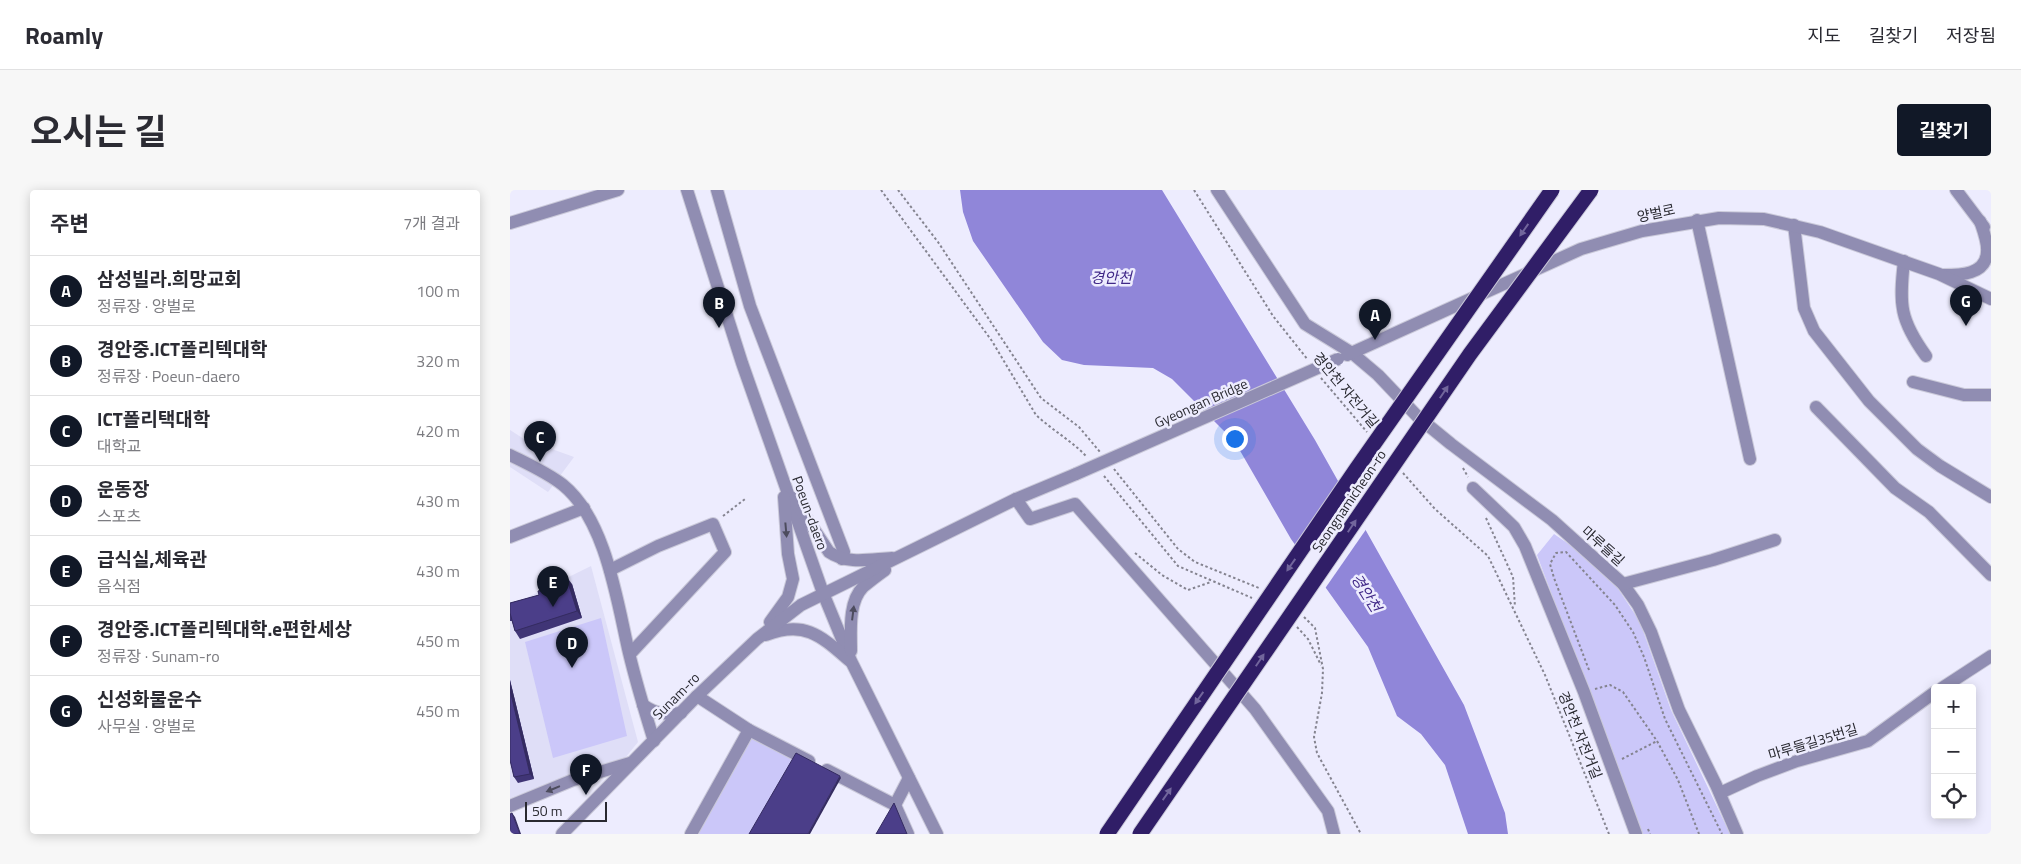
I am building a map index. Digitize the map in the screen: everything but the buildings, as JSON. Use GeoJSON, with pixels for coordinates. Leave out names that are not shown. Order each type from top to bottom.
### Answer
{"type":"FeatureCollection","features":[{"type":"Feature","properties":{"kind":"highway","name":"Seongnamicheon-ro"},"geometry":{"type":"LineString","coordinates":[[1107,834],[1357,468],[1552,190]]}},
{"type":"Feature","properties":{"kind":"highway","name":"Seongnamicheon-ro"},"geometry":{"type":"LineString","coordinates":[[1140,834],[1470,354],[1591,190]]}},
{"type":"Feature","properties":{"kind":"street"},"geometry":{"type":"LineString","coordinates":[[510,223],[618,190]]}},
{"type":"Feature","properties":{"kind":"street","name":"Poeun-daero"},"geometry":{"type":"LineString","coordinates":[[686,190],[782,482],[823,593],[851,661],[936,834]]}},
{"type":"Feature","properties":{"kind":"street"},"geometry":{"type":"LineString","coordinates":[[717,190],[750,306],[844,552],[842,559]]}},
{"type":"Feature","properties":{"kind":"street","name":"마루들길"},"geometry":{"type":"LineString","coordinates":[[1217,190],[1305,324],[1352,353],[1378,375],[1418,417],[1450,444],[1552,520],[1623,584],[1638,605],[1651,632],[1679,710],[1720,793],[1737,834]]}},
{"type":"Feature","properties":{"kind":"street"},"geometry":{"type":"LineString","coordinates":[[1956,190],[1991,238]]}},
{"type":"Feature","properties":{"kind":"street","name":"양벌로"},"geometry":{"type":"LineString","coordinates":[[1338,359],[1581,249],[1642,231],[1697,220],[1764,219],[1794,225],[1820,232],[1939,274],[1991,299]]}},
{"type":"Feature","properties":{"kind":"street"},"geometry":{"type":"LineString","coordinates":[[1697,220],[1750,459]]}},
{"type":"Feature","properties":{"kind":"street"},"geometry":{"type":"LineString","coordinates":[[1980,221],[1991,232]]}},
{"type":"Feature","properties":{"kind":"street"},"geometry":{"type":"LineString","coordinates":[[1939,274],[1968,273],[1982,265],[1987,251],[1980,221]]}},
{"type":"Feature","properties":{"kind":"street"},"geometry":{"type":"LineString","coordinates":[[1794,225],[1804,308],[1814,331],[1869,401],[1917,449],[1940,466],[1991,497]]}},
{"type":"Feature","properties":{"kind":"street"},"geometry":{"type":"LineString","coordinates":[[1904,261],[1901,289],[1904,316],[1908,329],[1926,356]]}},
{"type":"Feature","properties":{"kind":"street","name":"Gyeongan Bridge"},"geometry":{"type":"LineString","coordinates":[[900,557],[1016,499],[1338,359]]}},
{"type":"Feature","properties":{"kind":"street"},"geometry":{"type":"LineString","coordinates":[[1913,382],[1964,395],[1991,396]]}},
{"type":"Feature","properties":{"kind":"street"},"geometry":{"type":"LineString","coordinates":[[1816,406],[1895,488],[1929,512],[1991,575]]}},
{"type":"Feature","properties":{"kind":"street"},"geometry":{"type":"LineString","coordinates":[[510,455],[564,485],[584,508],[597,533],[610,570],[643,706],[654,741]]}},
{"type":"Feature","properties":{"kind":"street"},"geometry":{"type":"LineString","coordinates":[[782,482],[829,552],[842,559],[856,560],[900,557]]}},
{"type":"Feature","properties":{"kind":"street"},"geometry":{"type":"LineString","coordinates":[[757,639],[788,597],[793,579],[788,554],[782,482]]}},
{"type":"Feature","properties":{"kind":"street"},"geometry":{"type":"LineString","coordinates":[[1473,488],[1514,527],[1525,546],[1584,692],[1636,834]]}},
{"type":"Feature","properties":{"kind":"street"},"geometry":{"type":"LineString","coordinates":[[1016,499],[1030,519],[1075,504],[1255,709],[1328,811],[1334,834]]}},
{"type":"Feature","properties":{"kind":"street"},"geometry":{"type":"LineString","coordinates":[[510,537],[584,508]]}},
{"type":"Feature","properties":{"kind":"street"},"geometry":{"type":"LineString","coordinates":[[610,570],[658,546],[713,524],[725,552],[630,654]]}},
{"type":"Feature","properties":{"kind":"street"},"geometry":{"type":"LineString","coordinates":[[1623,584],[1705,562],[1775,540]]}},
{"type":"Feature","properties":{"kind":"street"},"geometry":{"type":"LineString","coordinates":[[851,661],[852,617],[857,596],[862,588],[900,557]]}},
{"type":"Feature","properties":{"kind":"street","name":"Sunam-ro"},"geometry":{"type":"LineString","coordinates":[[562,834],[697,696],[781,619],[823,593],[900,557]]}},
{"type":"Feature","properties":{"kind":"street"},"geometry":{"type":"LineString","coordinates":[[757,639],[781,630],[800,629],[818,636],[851,661]]}},
{"type":"Feature","properties":{"kind":"street"},"geometry":{"type":"LineString","coordinates":[[1948,684],[1991,656]]}},
{"type":"Feature","properties":{"kind":"street","name":"마루들길35번길"},"geometry":{"type":"LineString","coordinates":[[1720,793],[1797,761],[1868,741],[1931,695]]}},
{"type":"Feature","properties":{"kind":"street"},"geometry":{"type":"LineString","coordinates":[[697,696],[749,730],[895,805],[908,834]]}},
{"type":"Feature","properties":{"kind":"street"},"geometry":{"type":"LineString","coordinates":[[643,706],[664,715],[681,713]]}},
{"type":"Feature","properties":{"kind":"street"},"geometry":{"type":"LineString","coordinates":[[691,834],[749,730]]}},
{"type":"Feature","properties":{"kind":"street"},"geometry":{"type":"LineString","coordinates":[[510,806],[573,780],[632,762]]}},
{"type":"Feature","properties":{"kind":"street"},"geometry":{"type":"LineString","coordinates":[[895,805],[909,778]]}},
{"type":"Feature","properties":{"kind":"path"},"geometry":{"type":"LineString","coordinates":[[881,190],[992,341],[1036,414],[1046,424],[1078,447],[1090,460]]}},
{"type":"Feature","properties":{"kind":"path"},"geometry":{"type":"LineString","coordinates":[[898,190],[938,242],[1041,398],[1079,427],[1102,454]]}},
{"type":"Feature","properties":{"kind":"path","name":"경안천 자전거길"},"geometry":{"type":"LineString","coordinates":[[1194,190],[1273,316],[1310,363]]}},
{"type":"Feature","properties":{"kind":"path","name":"경안천 자전거길"},"geometry":{"type":"LineString","coordinates":[[1316,371],[1372,438]]}},
{"type":"Feature","properties":{"kind":"path"},"geometry":{"type":"LineString","coordinates":[[1450,444],[1473,488]]}},
{"type":"Feature","properties":{"kind":"path"},"geometry":{"type":"LineString","coordinates":[[1113,467],[1178,549],[1194,562],[1260,588]]}},
{"type":"Feature","properties":{"kind":"path","name":"경안천 자전거길"},"geometry":{"type":"LineString","coordinates":[[1403,473],[1434,509],[1488,556],[1516,610],[1545,675],[1608,834]]}},
{"type":"Feature","properties":{"kind":"path"},"geometry":{"type":"LineString","coordinates":[[1102,474],[1178,566],[1211,582],[1255,599]]}},
{"type":"Feature","properties":{"kind":"path"},"geometry":{"type":"LineString","coordinates":[[713,524],[745,499]]}},
{"type":"Feature","properties":{"kind":"path"},"geometry":{"type":"LineString","coordinates":[[1485,514],[1513,576],[1516,610]]}},
{"type":"Feature","properties":{"kind":"path"},"geometry":{"type":"LineString","coordinates":[[1133,552],[1162,575],[1188,590],[1211,582]]}},
{"type":"Feature","properties":{"kind":"path"},"geometry":{"type":"LineString","coordinates":[[1589,670],[1550,564],[1556,553],[1566,552],[1586,572],[1615,605],[1633,632],[1665,719],[1722,834]]}},
{"type":"Feature","properties":{"kind":"path"},"geometry":{"type":"LineString","coordinates":[[1301,614],[1315,628],[1323,669],[1322,693],[1314,737],[1317,753],[1361,834]]}},
{"type":"Feature","properties":{"kind":"path"},"geometry":{"type":"LineString","coordinates":[[1292,622],[1308,639],[1323,669]]}},
{"type":"Feature","properties":{"kind":"path"},"geometry":{"type":"LineString","coordinates":[[1584,692],[1610,684],[1622,692],[1657,742],[1678,780],[1698,834]]}},
{"type":"Feature","properties":{"kind":"path"},"geometry":{"type":"LineString","coordinates":[[1622,759],[1657,742]]}},
{"type":"Feature","properties":{"kind":"shaded area"},"geometry":{"type":"Polygon","coordinates":[[[510,430],[524,439],[574,457],[548,492],[510,467],[510,430]]]}},
{"type":"Feature","properties":{"kind":"shaded area"},"geometry":{"type":"Polygon","coordinates":[[[1554,534],[1576,549],[1617,587],[1640,622],[1671,710],[1730,834],[1641,834],[1537,555],[1554,534]]]}},
{"type":"Feature","properties":{"kind":"shaded area"},"geometry":{"type":"Polygon","coordinates":[[[591,566],[638,742],[621,763],[571,775],[510,799],[510,606],[591,566]]]}},
{"type":"Feature","properties":{"kind":"shaded area"},"geometry":{"type":"Polygon","coordinates":[[[601,618],[627,736],[553,758],[525,642],[601,618]]]}},
{"type":"Feature","properties":{"kind":"shaded area"},"geometry":{"type":"Polygon","coordinates":[[[749,730],[798,755],[751,834],[691,834],[749,730]]]}},
{"type":"Feature","properties":{"kind":"water","name":"경안천"},"geometry":{"type":"Polygon","coordinates":[[[960,190],[1162,190],[1315,440],[1464,705],[1505,813],[1508,834],[1468,834],[1445,765],[1421,734],[1397,716],[1368,647],[1291,539],[1235,442],[1172,379],[1153,368],[1084,365],[1062,360],[1043,342],[973,241],[963,212],[960,190]]]}},
{"type":"Feature","properties":{"kind":"pier"},"geometry":{"type":"Polygon","coordinates":[[[1341,481],[1367,528],[1324,590],[1294,548],[1341,481]]]}},
{"type":"Feature","properties":{"kind":"place","name":"신성화물운수"},"geometry":{"type":"Point","coordinates":[1966,326]}},
{"type":"Feature","properties":{"kind":"place","name":"경안중.ICT폴리텍대학"},"geometry":{"type":"Point","coordinates":[719,328]}},
{"type":"Feature","properties":{"kind":"place","name":"삼성빌라.희망교회"},"geometry":{"type":"Point","coordinates":[1375,340]}},
{"type":"Feature","properties":{"kind":"place","name":"ICT폴리택대학"},"geometry":{"type":"Point","coordinates":[540,462]}},
{"type":"Feature","properties":{"kind":"place","name":"급식실,체육관"},"geometry":{"type":"Point","coordinates":[553,607]}},
{"type":"Feature","properties":{"kind":"place","name":"운동장"},"geometry":{"type":"Point","coordinates":[572,668]}},
{"type":"Feature","properties":{"kind":"place","name":"경안중.ICT폴리텍대학.e편한세상"},"geometry":{"type":"Point","coordinates":[586,795]}}]}
